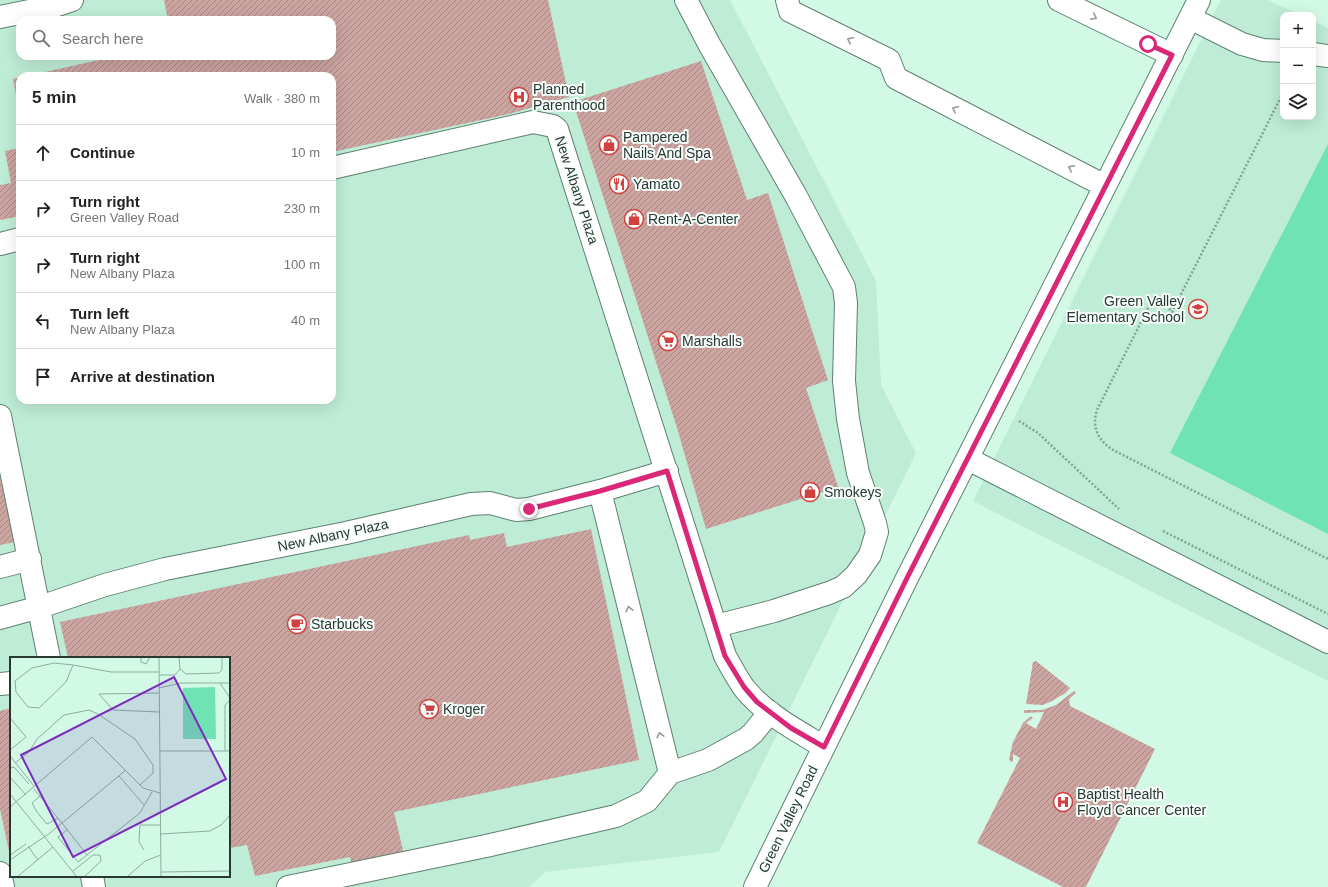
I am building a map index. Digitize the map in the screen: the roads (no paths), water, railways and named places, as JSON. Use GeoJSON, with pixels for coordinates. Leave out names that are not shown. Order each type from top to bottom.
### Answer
{"type":"FeatureCollection","features":[{"type":"Feature","properties":{"kind":"street"},"geometry":{"type":"LineString","coordinates":[[0,17],[54,6],[72,0]]}},
{"type":"Feature","properties":{"kind":"street"},"geometry":{"type":"LineString","coordinates":[[686,0],[709,44],[796,196],[844,287],[846,304],[844,381],[848,419],[858,473],[877,532],[875,543],[868,559],[856,575],[843,587],[829,594],[774,611],[716,626]]}},
{"type":"Feature","properties":{"kind":"street"},"geometry":{"type":"LineString","coordinates":[[787,0],[790,10],[889,60],[896,78],[1106,186]]}},
{"type":"Feature","properties":{"kind":"street"},"geometry":{"type":"LineString","coordinates":[[1058,0],[1172,55]]}},
{"type":"Feature","properties":{"kind":"street"},"geometry":{"type":"LineString","coordinates":[[1194,9],[1242,44],[1263,50],[1280,51]]}},
{"type":"Feature","properties":{"kind":"street","name":"Green Valley Road"},"geometry":{"type":"LineString","coordinates":[[755,887],[1194,9]]}},
{"type":"Feature","properties":{"kind":"street"},"geometry":{"type":"LineString","coordinates":[[1316,54],[1328,56]]}},
{"type":"Feature","properties":{"kind":"street","name":"New Albany Plaza"},"geometry":{"type":"LineString","coordinates":[[336,167],[533,122],[553,126],[557,129],[725,656],[744,687],[757,702],[791,728],[824,747]]}},
{"type":"Feature","properties":{"kind":"street"},"geometry":{"type":"LineString","coordinates":[[0,244],[16,240]]}},
{"type":"Feature","properties":{"kind":"street"},"geometry":{"type":"LineString","coordinates":[[0,416],[49,657]]}},
{"type":"Feature","properties":{"kind":"street"},"geometry":{"type":"LineString","coordinates":[[968,459],[1328,642]]}},
{"type":"Feature","properties":{"kind":"street","name":"New Albany Plaza"},"geometry":{"type":"LineString","coordinates":[[0,618],[40,608],[105,585],[165,569],[346,533],[471,504],[490,503],[516,510],[529,509],[600,491],[667,471]]}},
{"type":"Feature","properties":{"kind":"street"},"geometry":{"type":"LineString","coordinates":[[600,491],[670,773]]}},
{"type":"Feature","properties":{"kind":"street"},"geometry":{"type":"LineString","coordinates":[[0,567],[30,560]]}},
{"type":"Feature","properties":{"kind":"street"},"geometry":{"type":"LineString","coordinates":[[0,684],[10,682]]}},
{"type":"Feature","properties":{"kind":"street"},"geometry":{"type":"LineString","coordinates":[[288,887],[486,846],[616,816],[646,801],[670,773],[708,760],[733,748],[753,734],[770,712]]}},
{"type":"Feature","properties":{"kind":"street"},"geometry":{"type":"LineString","coordinates":[[0,873],[3,887]]}},
{"type":"Feature","properties":{"kind":"street"},"geometry":{"type":"LineString","coordinates":[[92,877],[94,887]]}},
{"type":"Feature","properties":{"kind":"place","name":"Planned Parenthood"},"geometry":{"type":"Point","coordinates":[519,97]}},
{"type":"Feature","properties":{"kind":"place","name":"Pampered Nails And Spa"},"geometry":{"type":"Point","coordinates":[609,145]}},
{"type":"Feature","properties":{"kind":"place","name":"Yamato"},"geometry":{"type":"Point","coordinates":[619,184]}},
{"type":"Feature","properties":{"kind":"place","name":"Rent-A-Center"},"geometry":{"type":"Point","coordinates":[634,219]}},
{"type":"Feature","properties":{"kind":"place","name":"Green Valley Elementary School"},"geometry":{"type":"Point","coordinates":[1198,309]}},
{"type":"Feature","properties":{"kind":"place","name":"Marshalls"},"geometry":{"type":"Point","coordinates":[668,341]}},
{"type":"Feature","properties":{"kind":"place","name":"Smokeys"},"geometry":{"type":"Point","coordinates":[810,492]}},
{"type":"Feature","properties":{"kind":"place","name":"Starbucks"},"geometry":{"type":"Point","coordinates":[297,624]}},
{"type":"Feature","properties":{"kind":"place","name":"Kroger"},"geometry":{"type":"Point","coordinates":[429,709]}},
{"type":"Feature","properties":{"kind":"place","name":"Baptist Health Floyd Cancer Center"},"geometry":{"type":"Point","coordinates":[1063,802]}}]}
